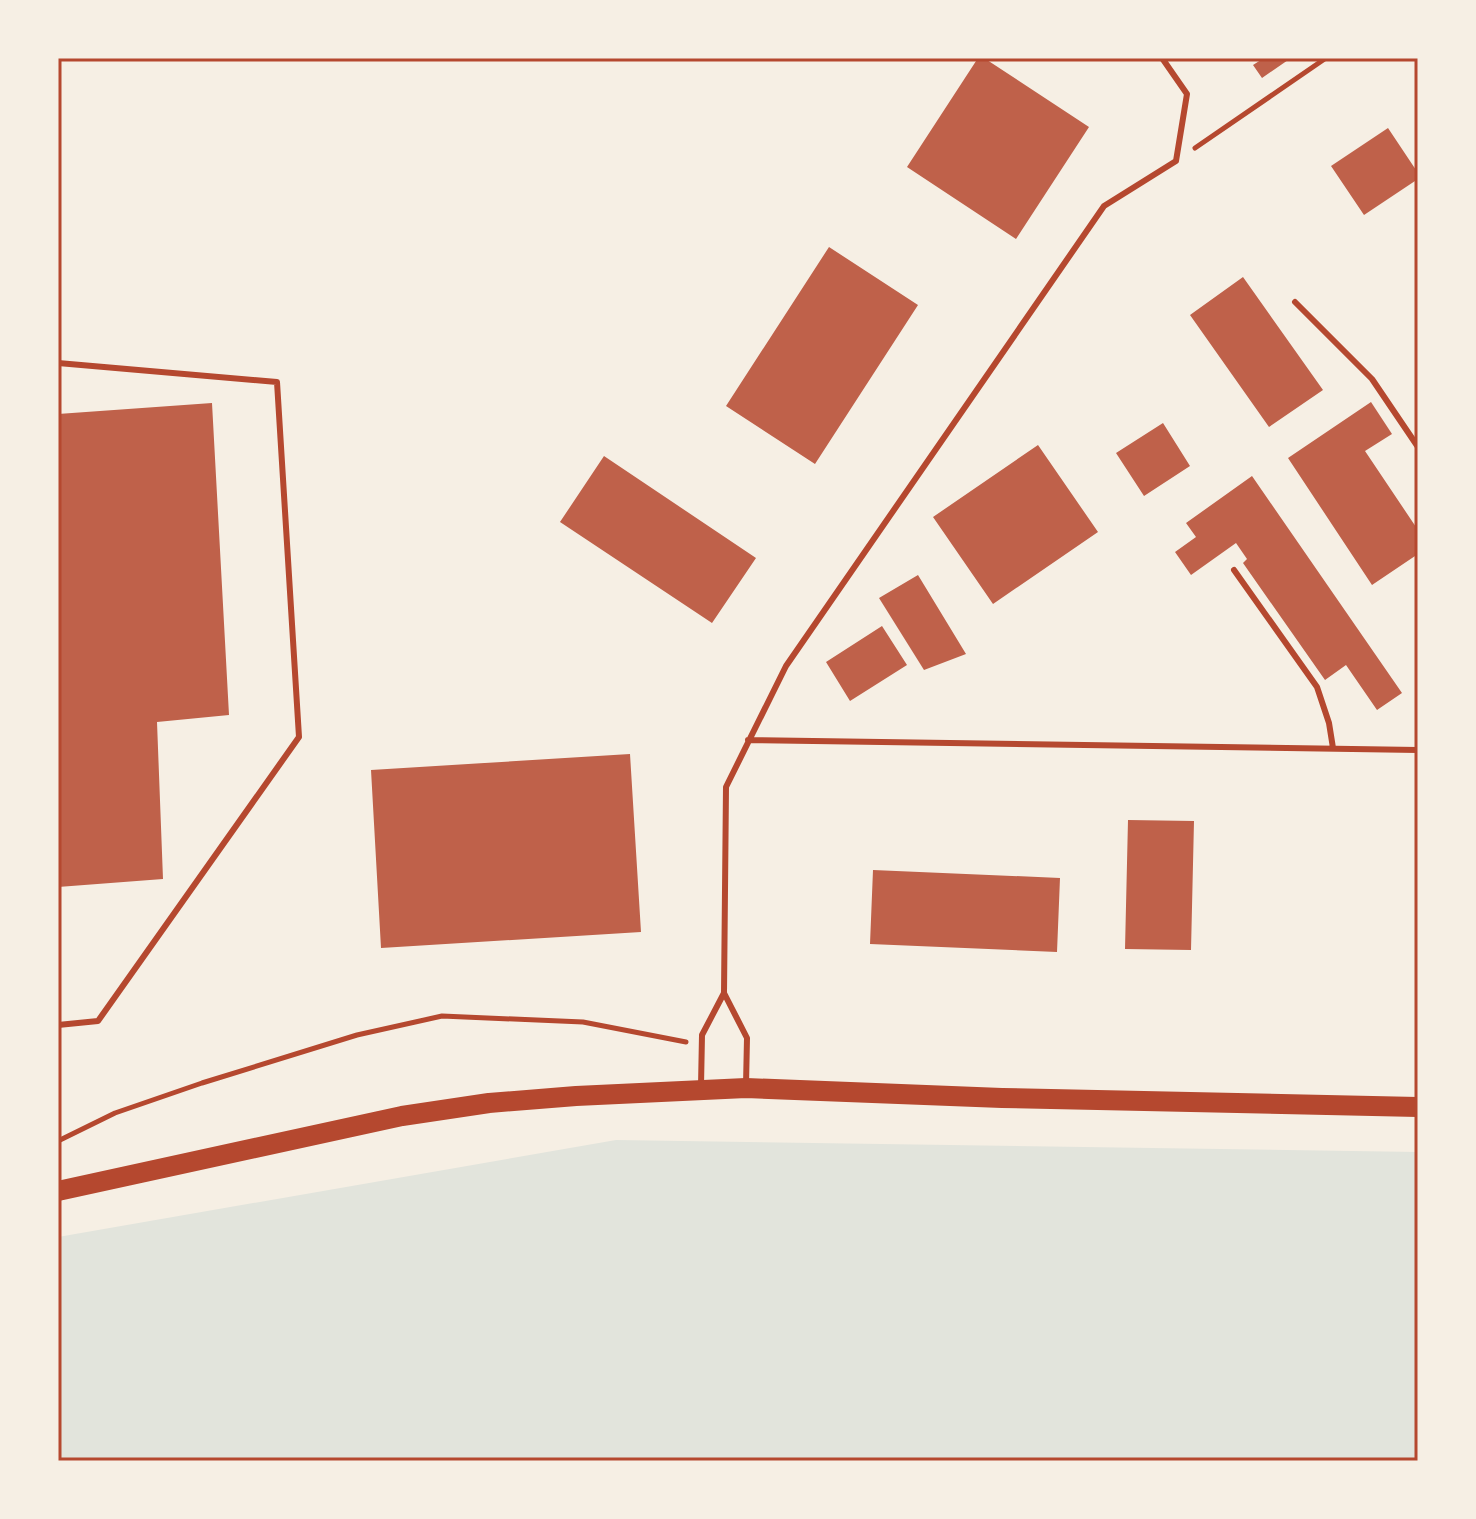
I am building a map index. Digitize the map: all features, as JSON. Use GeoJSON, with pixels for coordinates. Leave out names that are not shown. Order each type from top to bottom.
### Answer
{"type":"FeatureCollection","features":[{"type":"Feature","properties":{"kind":"main road"},"geometry":{"type":"LineString","coordinates":[[58,1191],[402,1116],[489,1103],[746,1088],[1002,1098],[1418,1107]]}},
{"type":"Feature","properties":{"kind":"lane"},"geometry":{"type":"LineString","coordinates":[[701,1090],[702,1035],[724,993],[726,787],[786,666],[1104,206],[1176,161],[1187,94],[1162,58]]}},
{"type":"Feature","properties":{"kind":"lane"},"geometry":{"type":"LineString","coordinates":[[1295,302],[1372,379],[1418,447]]}},
{"type":"Feature","properties":{"kind":"lane"},"geometry":{"type":"LineString","coordinates":[[58,363],[277,382],[299,737],[98,1021],[58,1025]]}},
{"type":"Feature","properties":{"kind":"lane"},"geometry":{"type":"LineString","coordinates":[[1234,570],[1317,687],[1329,723],[1333,748]]}},
{"type":"Feature","properties":{"kind":"lane"},"geometry":{"type":"LineString","coordinates":[[748,740],[1418,750]]}},
{"type":"Feature","properties":{"kind":"lane"},"geometry":{"type":"LineString","coordinates":[[724,993],[747,1038],[746,1088]]}},
{"type":"Feature","properties":{"kind":"path"},"geometry":{"type":"LineString","coordinates":[[1176,161],[1326,58]]}},
{"type":"Feature","properties":{"kind":"path"},"geometry":{"type":"LineString","coordinates":[[58,1141],[115,1113],[202,1083],[357,1035],[442,1016],[583,1022],[702,1044]]}},
{"type":"Feature","properties":{"kind":"shaded area"},"geometry":{"type":"Polygon","coordinates":[[[616,1140],[1418,1152],[1418,1461],[58,1461],[58,1237],[616,1140]]]}},
{"type":"Feature","properties":{"kind":"building"},"geometry":{"type":"Polygon","coordinates":[[[978,58],[984,58],[1089,127],[1016,239],[907,167],[978,58]]]}},
{"type":"Feature","properties":{"kind":"building"},"geometry":{"type":"Polygon","coordinates":[[[1264,58],[1291,58],[1262,78],[1253,65],[1264,58]]]}},
{"type":"Feature","properties":{"kind":"building"},"geometry":{"type":"Polygon","coordinates":[[[1388,128],[1418,173],[1418,179],[1364,215],[1331,166],[1388,128]]]}},
{"type":"Feature","properties":{"kind":"building"},"geometry":{"type":"Polygon","coordinates":[[[829,247],[918,305],[815,464],[726,406],[829,247]]]}},
{"type":"Feature","properties":{"kind":"building"},"geometry":{"type":"Polygon","coordinates":[[[1243,277],[1323,390],[1269,427],[1190,315],[1243,277]]]}},
{"type":"Feature","properties":{"kind":"building"},"geometry":{"type":"Polygon","coordinates":[[[1371,402],[1392,434],[1365,451],[1418,530],[1418,554],[1372,585],[1288,458],[1371,402]]]}},
{"type":"Feature","properties":{"kind":"building"},"geometry":{"type":"Polygon","coordinates":[[[212,403],[229,715],[157,722],[163,879],[58,887],[58,414],[212,403]]]}},
{"type":"Feature","properties":{"kind":"building"},"geometry":{"type":"Polygon","coordinates":[[[1163,423],[1190,466],[1144,496],[1116,453],[1163,423]]]}},
{"type":"Feature","properties":{"kind":"building"},"geometry":{"type":"Polygon","coordinates":[[[1038,445],[1098,532],[993,604],[933,517],[1038,445]]]}},
{"type":"Feature","properties":{"kind":"building"},"geometry":{"type":"Polygon","coordinates":[[[604,456],[756,558],[712,623],[560,522],[604,456]]]}},
{"type":"Feature","properties":{"kind":"building"},"geometry":{"type":"Polygon","coordinates":[[[1252,476],[1402,693],[1377,710],[1346,665],[1325,680],[1243,563],[1247,559],[1236,543],[1191,575],[1175,552],[1196,537],[1186,523],[1252,476]]]}},
{"type":"Feature","properties":{"kind":"building"},"geometry":{"type":"Polygon","coordinates":[[[918,575],[966,654],[924,670],[879,598],[918,575]]]}},
{"type":"Feature","properties":{"kind":"building"},"geometry":{"type":"Polygon","coordinates":[[[882,626],[907,665],[850,701],[826,662],[882,626]]]}},
{"type":"Feature","properties":{"kind":"building"},"geometry":{"type":"Polygon","coordinates":[[[630,754],[641,932],[381,948],[371,770],[630,754]]]}},
{"type":"Feature","properties":{"kind":"building"},"geometry":{"type":"Polygon","coordinates":[[[1128,820],[1194,821],[1191,950],[1125,949],[1128,820]]]}},
{"type":"Feature","properties":{"kind":"building"},"geometry":{"type":"Polygon","coordinates":[[[873,870],[1060,878],[1057,952],[870,944],[873,870]]]}}]}
